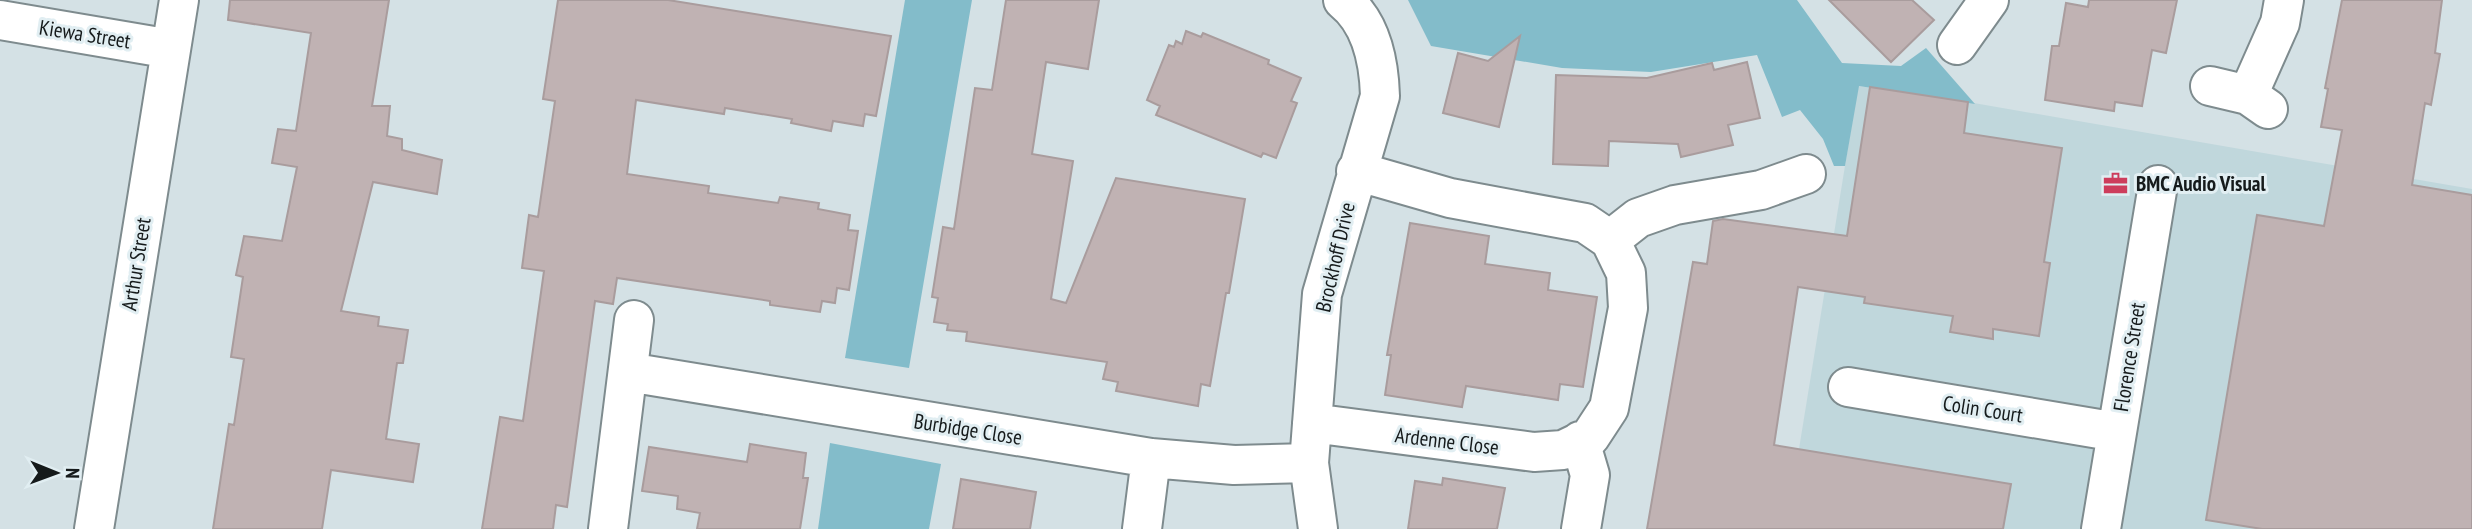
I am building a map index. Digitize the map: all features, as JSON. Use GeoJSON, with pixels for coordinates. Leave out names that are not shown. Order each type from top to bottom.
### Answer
{"type":"FeatureCollection","features":[{"type":"Feature","properties":{"kind":"street","name":"Arthur Street"},"geometry":{"type":"LineString","coordinates":[[94,529],[179,0]]}},
{"type":"Feature","properties":{"kind":"street","name":"Brockhoff Drive"},"geometry":{"type":"LineString","coordinates":[[1318,529],[1309,463],[1322,294],[1380,96],[1379,65],[1367,30],[1343,0]]}},
{"type":"Feature","properties":{"kind":"street"},"geometry":{"type":"LineString","coordinates":[[1957,44],[1989,0]]}},
{"type":"Feature","properties":{"kind":"street"},"geometry":{"type":"LineString","coordinates":[[2210,86],[2259,103],[2284,0]]}},
{"type":"Feature","properties":{"kind":"street","name":"Kiewa Street"},"geometry":{"type":"LineString","coordinates":[[0,20],[171,49]]}},
{"type":"Feature","properties":{"kind":"street"},"geometry":{"type":"LineString","coordinates":[[1356,171],[1450,198],[1585,223],[1610,240],[1638,218],[1675,205],[1760,190],[1806,174]]}},
{"type":"Feature","properties":{"kind":"street","name":"Florence Street"},"geometry":{"type":"LineString","coordinates":[[2101,529],[2158,185]]}},
{"type":"Feature","properties":{"kind":"street","name":"Ardenne Close"},"geometry":{"type":"LineString","coordinates":[[1311,423],[1534,452],[1563,450],[1590,437],[1609,408],[1628,308],[1626,273],[1610,240]]}},
{"type":"Feature","properties":{"kind":"street"},"geometry":{"type":"LineString","coordinates":[[608,529],[634,320]]}},
{"type":"Feature","properties":{"kind":"street","name":"Burbidge Close"},"geometry":{"type":"LineString","coordinates":[[628,372],[1151,458],[1234,466],[1309,463]]}},
{"type":"Feature","properties":{"kind":"street","name":"Colin Court"},"geometry":{"type":"LineString","coordinates":[[1848,387],[2117,432]]}},
{"type":"Feature","properties":{"kind":"street"},"geometry":{"type":"LineString","coordinates":[[1580,441],[1590,475],[1581,529]]}},
{"type":"Feature","properties":{"kind":"street"},"geometry":{"type":"LineString","coordinates":[[1142,529],[1151,458]]}},
{"type":"Feature","properties":{"kind":"shaded area"},"geometry":{"type":"Polygon","coordinates":[[[905,0],[972,0],[909,368],[845,358],[905,0]]]}},
{"type":"Feature","properties":{"kind":"shaded area"},"geometry":{"type":"Polygon","coordinates":[[[1408,0],[1797,0],[1842,63],[1901,66],[1926,48],[1975,104],[1859,86],[1845,166],[1834,166],[1823,139],[1800,110],[1782,117],[1757,55],[1651,72],[1562,68],[1431,46],[1408,0]]]}},
{"type":"Feature","properties":{"kind":"shaded area"},"geometry":{"type":"Polygon","coordinates":[[[1858,86],[1968,102],[2472,189],[2472,529],[1786,529],[1858,86]]]}},
{"type":"Feature","properties":{"kind":"shaded area"},"geometry":{"type":"Polygon","coordinates":[[[830,443],[941,464],[929,529],[818,529],[830,443]]]}},
{"type":"Feature","properties":{"kind":"building"},"geometry":{"type":"Polygon","coordinates":[[[230,0],[389,0],[372,106],[390,106],[387,136],[402,139],[402,150],[442,160],[437,194],[373,182],[341,311],[379,317],[378,326],[408,330],[403,363],[397,363],[386,439],[419,444],[413,482],[331,470],[322,529],[213,529],[229,424],[234,425],[244,359],[231,357],[243,277],[236,275],[244,236],[282,241],[297,167],[272,163],[278,129],[296,131],[311,33],[228,20],[230,0]]]}},
{"type":"Feature","properties":{"kind":"building"},"geometry":{"type":"Polygon","coordinates":[[[558,0],[668,0],[891,36],[876,116],[865,114],[863,126],[833,121],[831,131],[791,123],[792,119],[725,108],[724,114],[636,100],[627,174],[709,186],[708,193],[778,203],[780,197],[819,203],[818,209],[850,215],[848,230],[858,231],[849,290],[837,288],[835,303],[822,301],[820,312],[770,305],[770,301],[617,278],[613,304],[595,301],[567,507],[556,505],[553,529],[482,529],[500,417],[523,421],[544,271],[522,268],[529,215],[538,217],[555,101],[543,99],[558,0]]]}},
{"type":"Feature","properties":{"kind":"building"},"geometry":{"type":"Polygon","coordinates":[[[1006,0],[1099,0],[1088,69],[1046,62],[1032,154],[1073,161],[1051,299],[1066,303],[1116,178],[1245,199],[1210,386],[1201,384],[1198,406],[1116,391],[1118,382],[1103,379],[1107,362],[966,341],[967,332],[947,330],[948,324],[934,322],[938,298],[932,297],[943,227],[954,229],[975,88],[992,90],[1006,0]]]}},
{"type":"Feature","properties":{"kind":"building"},"geometry":{"type":"Polygon","coordinates":[[[1829,0],[1912,0],[1934,20],[1891,62],[1829,0]]]}},
{"type":"Feature","properties":{"kind":"building"},"geometry":{"type":"Polygon","coordinates":[[[2089,0],[2177,0],[2166,53],[2152,50],[2142,106],[2115,102],[2114,111],[2045,100],[2052,46],[2059,46],[2066,3],[2088,7],[2089,0]]]}},
{"type":"Feature","properties":{"kind":"building"},"geometry":{"type":"Polygon","coordinates":[[[2342,0],[2442,0],[2435,53],[2440,54],[2431,105],[2425,103],[2412,185],[2472,195],[2472,529],[2262,529],[2206,520],[2257,215],[2324,226],[2342,130],[2321,127],[2328,89],[2325,88],[2342,0]]]}},
{"type":"Feature","properties":{"kind":"building"},"geometry":{"type":"Polygon","coordinates":[[[1186,31],[1201,37],[1203,33],[1269,60],[1268,64],[1301,78],[1291,101],[1297,103],[1276,158],[1263,153],[1261,157],[1156,115],[1160,106],[1147,100],[1169,45],[1174,47],[1176,41],[1182,44],[1186,31]]]}},
{"type":"Feature","properties":{"kind":"building"},"geometry":{"type":"Polygon","coordinates":[[[1520,36],[1499,127],[1443,113],[1458,53],[1488,61],[1520,36]]]}},
{"type":"Feature","properties":{"kind":"building"},"geometry":{"type":"Polygon","coordinates":[[[1747,62],[1760,118],[1728,125],[1733,145],[1681,157],[1678,144],[1609,141],[1608,166],[1553,164],[1556,75],[1647,78],[1712,63],[1714,70],[1747,62]]]}},
{"type":"Feature","properties":{"kind":"building"},"geometry":{"type":"Polygon","coordinates":[[[1870,87],[1968,102],[1964,133],[2062,148],[2044,262],[2050,263],[2039,336],[1993,329],[1993,339],[1950,332],[1953,316],[1864,303],[1865,297],[1798,287],[1774,445],[2011,484],[2003,529],[1647,529],[1693,262],[1707,264],[1713,221],[1723,219],[1847,236],[1870,87]]]}},
{"type":"Feature","properties":{"kind":"building"},"geometry":{"type":"Polygon","coordinates":[[[1410,223],[1489,236],[1485,264],[1550,273],[1548,290],[1597,297],[1583,387],[1560,384],[1558,400],[1466,386],[1462,407],[1385,395],[1391,355],[1387,355],[1410,223]]]}},
{"type":"Feature","properties":{"kind":"building"},"geometry":{"type":"Polygon","coordinates":[[[750,444],[806,453],[803,478],[808,478],[800,529],[697,529],[700,513],[677,509],[678,496],[642,491],[649,447],[747,462],[750,444]]]}},
{"type":"Feature","properties":{"kind":"building"},"geometry":{"type":"Polygon","coordinates":[[[1443,478],[1505,488],[1497,529],[1408,529],[1415,481],[1442,485],[1443,478]]]}},
{"type":"Feature","properties":{"kind":"building"},"geometry":{"type":"Polygon","coordinates":[[[961,479],[1036,492],[1030,529],[953,529],[961,479]]]}},
{"type":"Feature","properties":{"kind":"place","name":"BMC Audio Visual"},"geometry":{"type":"Point","coordinates":[2116,183]}}]}
